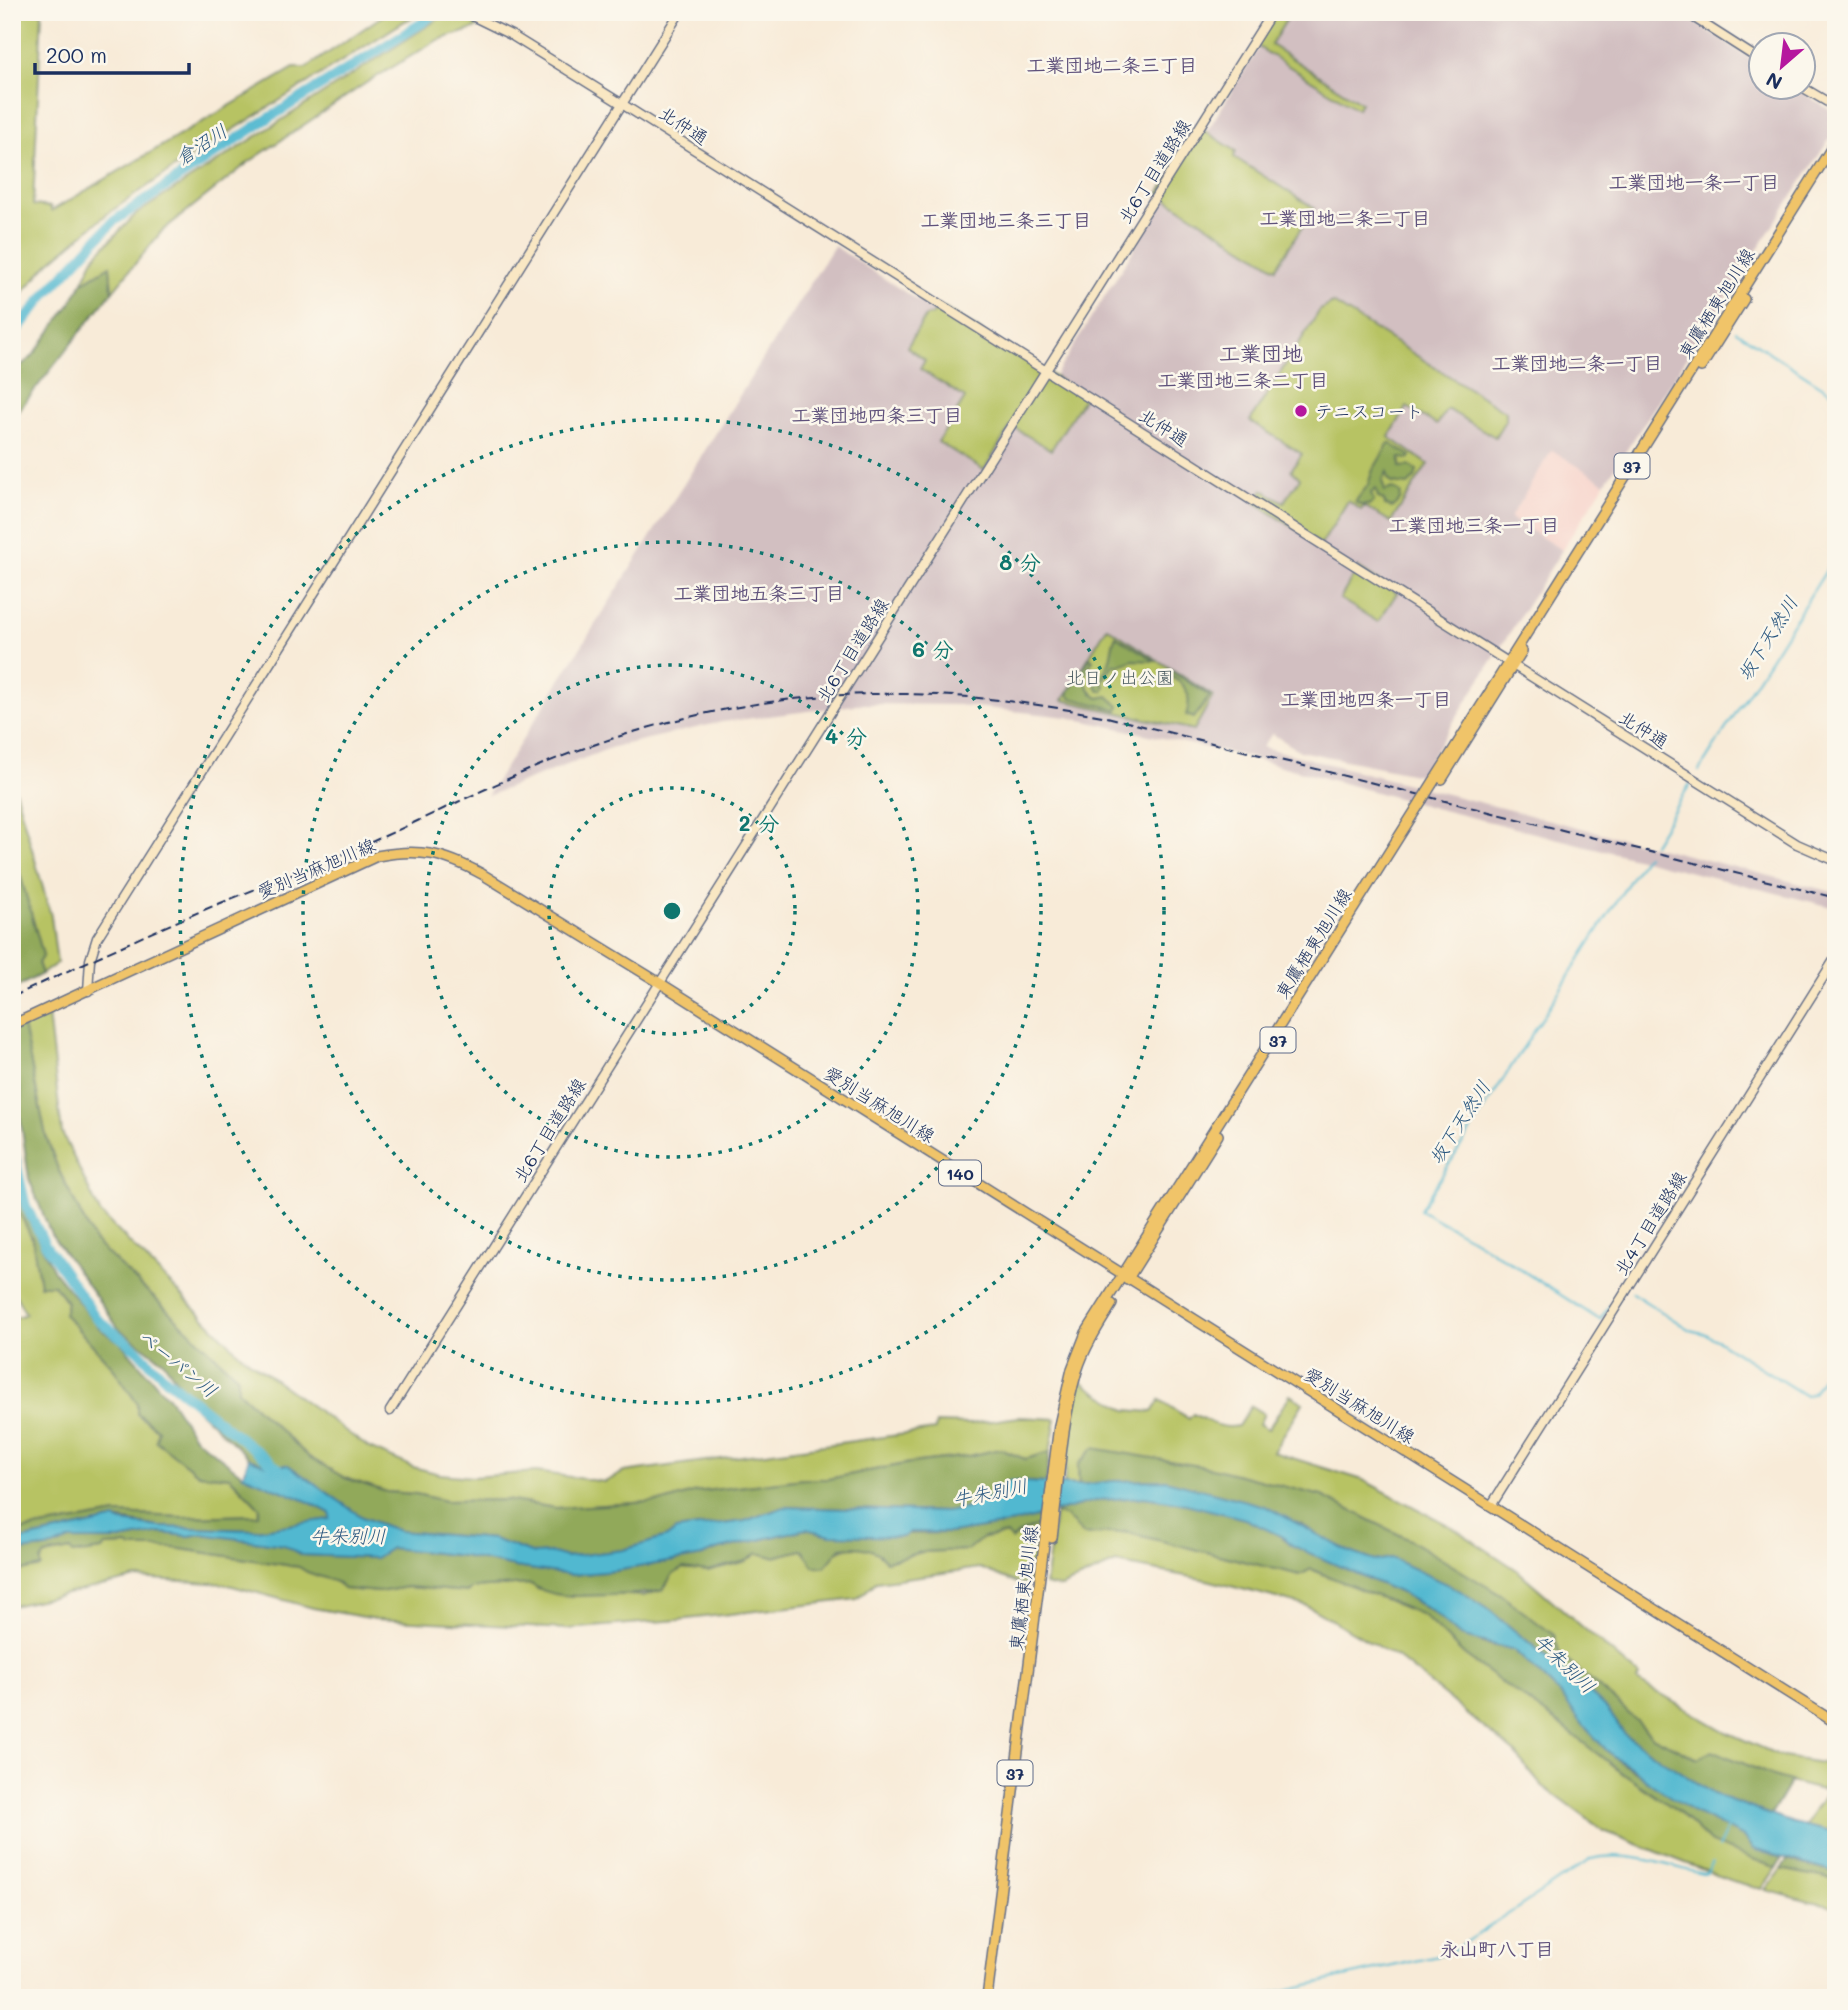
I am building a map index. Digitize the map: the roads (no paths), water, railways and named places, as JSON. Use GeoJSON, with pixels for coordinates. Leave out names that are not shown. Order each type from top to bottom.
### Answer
{"type":"FeatureCollection","features":[{"type":"Feature","properties":{"kind":"main road","name":"東鷹栖東旭川線"},"geometry":{"type":"LineString","coordinates":[[992,1998],[1061,1438],[1077,1371],[1092,1336],[1126,1277],[1836,141]]}},
{"type":"Feature","properties":{"kind":"main road","name":"東鷹栖東旭川線"},"geometry":{"type":"LineString","coordinates":[[1511,664],[1836,152]]}},
{"type":"Feature","properties":{"kind":"main road","name":"愛別当麻旭川線"},"geometry":{"type":"LineString","coordinates":[[12,1025],[377,856],[403,851],[453,858],[660,983],[1836,1723]]}},
{"type":"Feature","properties":{"kind":"main road","name":"東鷹栖東旭川線"},"geometry":{"type":"LineString","coordinates":[[986,1998],[1048,1549]]}},
{"type":"Feature","properties":{"kind":"street","name":"北仲通"},"geometry":{"type":"LineString","coordinates":[[464,12],[511,35],[622,104],[1797,844],[1836,861]]}},
{"type":"Feature","properties":{"kind":"street"},"geometry":{"type":"LineString","coordinates":[[88,991],[90,960],[97,939],[680,12]]}},
{"type":"Feature","properties":{"kind":"street","name":"北6丁目道路線"},"geometry":{"type":"LineString","coordinates":[[390,1411],[1272,12]]}},
{"type":"Feature","properties":{"kind":"street"},"geometry":{"type":"LineString","coordinates":[[1685,12],[1746,51]]}},
{"type":"Feature","properties":{"kind":"street"},"geometry":{"type":"LineString","coordinates":[[1816,95],[1836,107]]}},
{"type":"Feature","properties":{"kind":"street","name":"北4丁目道路線"},"geometry":{"type":"LineString","coordinates":[[1491,1506],[1836,957]]}},
{"type":"Feature","properties":{"kind":"water","name":"牛朱別川"},"geometry":{"type":"Polygon","coordinates":[[[249,1458],[267,1465],[288,1465],[362,1517],[399,1531],[493,1539],[534,1554],[553,1553],[566,1557],[623,1550],[667,1537],[676,1530],[745,1521],[784,1507],[946,1512],[967,1508],[995,1496],[1009,1481],[1079,1485],[1166,1480],[1265,1506],[1350,1552],[1375,1561],[1391,1558],[1459,1590],[1488,1609],[1580,1684],[1608,1710],[1625,1735],[1713,1794],[1793,1823],[1836,1833],[1836,1873],[1753,1849],[1742,1836],[1692,1811],[1651,1784],[1634,1769],[1612,1756],[1559,1693],[1514,1650],[1460,1636],[1432,1611],[1403,1594],[1293,1546],[1285,1538],[1245,1519],[1182,1503],[1144,1497],[1098,1500],[1014,1523],[951,1533],[910,1532],[903,1537],[831,1535],[806,1529],[716,1550],[703,1556],[615,1571],[571,1575],[463,1556],[391,1548],[375,1558],[301,1555],[284,1545],[202,1534],[189,1536],[161,1533],[119,1540],[69,1540],[53,1547],[12,1552],[12,1542],[116,1519],[159,1527],[256,1530],[330,1519],[330,1513],[309,1502],[243,1475],[249,1458]]]}},
{"type":"Feature","properties":{"kind":"waterway","name":"倉沼川"},"geometry":{"type":"LineString","coordinates":[[12,336],[47,293],[114,221],[261,123],[436,12]]}},
{"type":"Feature","properties":{"kind":"waterway","name":"坂下天然川"},"geometry":{"type":"LineString","coordinates":[[1736,331],[1836,395]]}},
{"type":"Feature","properties":{"kind":"waterway","name":"坂下天然川"},"geometry":{"type":"LineString","coordinates":[[1699,771],[1836,555]]}},
{"type":"Feature","properties":{"kind":"waterway","name":"坂下天然川"},"geometry":{"type":"LineString","coordinates":[[1653,844],[1690,784]]}},
{"type":"Feature","properties":{"kind":"waterway","name":"坂下天然川"},"geometry":{"type":"LineString","coordinates":[[1610,1305],[1600,1320],[1476,1241],[1420,1210],[1646,855]]}},
{"type":"Feature","properties":{"kind":"waterway","name":"ペーパン川"},"geometry":{"type":"LineString","coordinates":[[12,1145],[26,1206],[45,1244],[97,1319],[137,1350],[166,1379],[283,1472]]}},
{"type":"Feature","properties":{"kind":"waterway","name":"坂下天然川"},"geometry":{"type":"LineString","coordinates":[[1614,1299],[1620,1288],[1623,1288]]}},
{"type":"Feature","properties":{"kind":"waterway","name":"坂下天然川"},"geometry":{"type":"LineString","coordinates":[[1632,1293],[1690,1330],[1706,1334],[1720,1342],[1806,1396],[1813,1393],[1836,1355]]}},
{"type":"Feature","properties":{"kind":"waterway"},"geometry":{"type":"LineString","coordinates":[[1718,1848],[1728,1827]]}},
{"type":"Feature","properties":{"kind":"waterway"},"geometry":{"type":"LineString","coordinates":[[1250,1998],[1442,1955],[1456,1949],[1591,1859],[1619,1856],[1662,1863],[1703,1874],[1707,1873],[1712,1863]]}},
{"type":"Feature","properties":{"kind":"railway"},"geometry":{"type":"LineString","coordinates":[[12,997],[169,925],[347,853],[501,782],[582,749],[648,728],[713,712],[778,701],[842,695],[972,697],[1107,717],[1836,898]]}},
{"type":"Feature","properties":{"kind":"place","name":"テニスコート"},"geometry":{"type":"Point","coordinates":[1301,411]}},
{"type":"Feature","properties":{"kind":"district","name":"工業団地二条三丁目"},"geometry":{"type":"Point","coordinates":[1112,64]}},
{"type":"Feature","properties":{"kind":"district","name":"工業団地一条一丁目"},"geometry":{"type":"Point","coordinates":[1694,181]}},
{"type":"Feature","properties":{"kind":"district","name":"工業団地二条二丁目"},"geometry":{"type":"Point","coordinates":[1345,217]}},
{"type":"Feature","properties":{"kind":"district","name":"工業団地三条三丁目"},"geometry":{"type":"Point","coordinates":[1006,219]}},
{"type":"Feature","properties":{"kind":"district","name":"工業団地"},"geometry":{"type":"Point","coordinates":[1261,352]}},
{"type":"Feature","properties":{"kind":"district","name":"工業団地二条一丁目"},"geometry":{"type":"Point","coordinates":[1577,362]}},
{"type":"Feature","properties":{"kind":"district","name":"工業団地三条二丁目"},"geometry":{"type":"Point","coordinates":[1243,379]}},
{"type":"Feature","properties":{"kind":"district","name":"工業団地四条三丁目"},"geometry":{"type":"Point","coordinates":[877,414]}},
{"type":"Feature","properties":{"kind":"district","name":"工業団地三条一丁目"},"geometry":{"type":"Point","coordinates":[1474,524]}},
{"type":"Feature","properties":{"kind":"district","name":"工業団地五条三丁目"},"geometry":{"type":"Point","coordinates":[759,592]}},
{"type":"Feature","properties":{"kind":"district","name":"工業団地四条一丁目"},"geometry":{"type":"Point","coordinates":[1366,698]}},
{"type":"Feature","properties":{"kind":"district","name":"永山町八丁目"},"geometry":{"type":"Point","coordinates":[1497,1948]}},
{"type":"Feature","properties":{"kind":"park label","name":"北日ノ出公園"},"geometry":{"type":"Point","coordinates":[1120,677]}}]}
